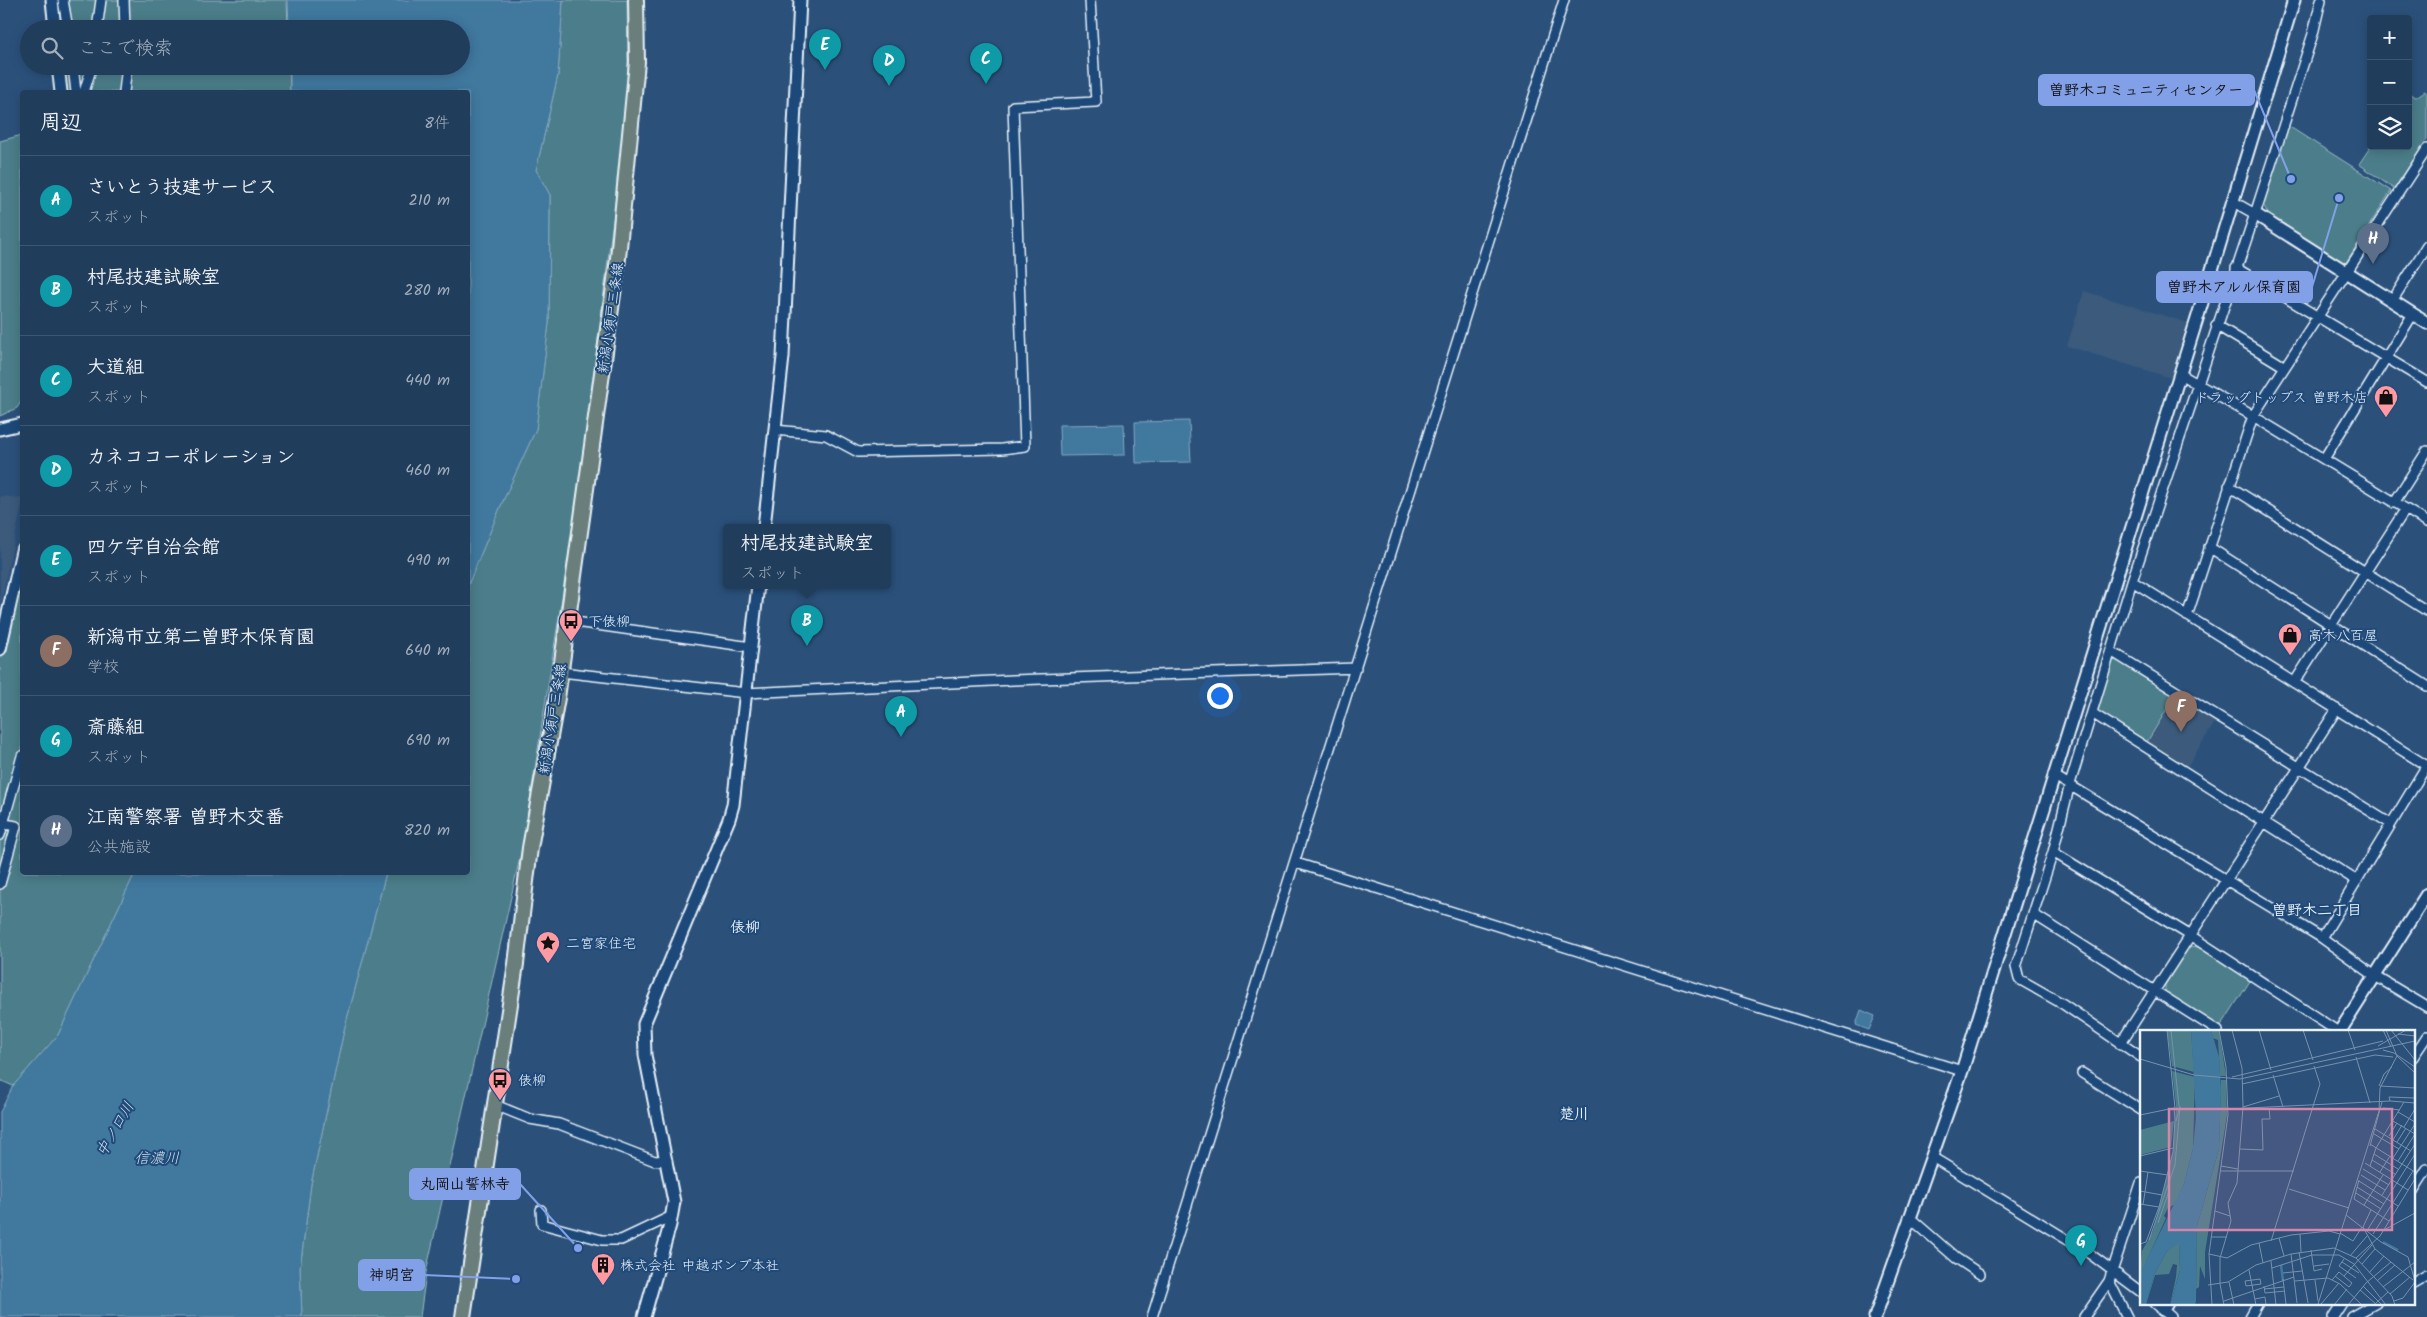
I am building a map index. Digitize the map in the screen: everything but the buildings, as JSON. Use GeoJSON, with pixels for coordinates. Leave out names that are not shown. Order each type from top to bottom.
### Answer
{"type":"FeatureCollection","features":[{"type":"Feature","properties":{"kind":"main road","name":"新潟小須戸三条線"},"geometry":{"type":"LineString","coordinates":[[463,1317],[530,848],[561,672],[618,258],[637,62],[636,0]]}},
{"type":"Feature","properties":{"kind":"street"},"geometry":{"type":"LineString","coordinates":[[52,0],[54,20]]}},
{"type":"Feature","properties":{"kind":"street"},"geometry":{"type":"LineString","coordinates":[[62,0],[66,20]]}},
{"type":"Feature","properties":{"kind":"street"},"geometry":{"type":"LineString","coordinates":[[98,20],[101,0]]}},
{"type":"Feature","properties":{"kind":"street"},"geometry":{"type":"LineString","coordinates":[[124,0],[125,20]]}},
{"type":"Feature","properties":{"kind":"street"},"geometry":{"type":"LineString","coordinates":[[764,524],[783,357],[791,223],[800,0]]}},
{"type":"Feature","properties":{"kind":"street"},"geometry":{"type":"LineString","coordinates":[[775,430],[826,435],[858,452],[993,450],[1025,446],[1013,106],[1096,102],[1090,0]]}},
{"type":"Feature","properties":{"kind":"street"},"geometry":{"type":"LineString","coordinates":[[1152,1317],[1296,863],[1564,0]]}},
{"type":"Feature","properties":{"kind":"street"},"geometry":{"type":"LineString","coordinates":[[1875,1317],[1962,1071],[2053,775],[2180,374],[2294,0]]}},
{"type":"Feature","properties":{"kind":"street"},"geometry":{"type":"LineString","coordinates":[[2140,1056],[2064,1004],[2019,979],[2016,967],[2053,852],[2070,784],[2132,581],[2216,325],[2255,214],[2313,34],[2322,0]]}},
{"type":"Feature","properties":{"kind":"street"},"geometry":{"type":"LineString","coordinates":[[59,75],[61,90]]}},
{"type":"Feature","properties":{"kind":"street"},"geometry":{"type":"LineString","coordinates":[[75,75],[76,90]]}},
{"type":"Feature","properties":{"kind":"street"},"geometry":{"type":"LineString","coordinates":[[85,90],[89,75]]}},
{"type":"Feature","properties":{"kind":"street"},"geometry":{"type":"LineString","coordinates":[[124,90],[126,75]]}},
{"type":"Feature","properties":{"kind":"street"},"geometry":{"type":"LineString","coordinates":[[2187,616],[2253,416],[2345,272],[2427,149]]}},
{"type":"Feature","properties":{"kind":"street"},"geometry":{"type":"LineString","coordinates":[[2232,201],[2427,323]]}},
{"type":"Feature","properties":{"kind":"street"},"geometry":{"type":"LineString","coordinates":[[2392,301],[2427,246]]}},
{"type":"Feature","properties":{"kind":"street"},"geometry":{"type":"LineString","coordinates":[[2236,268],[2427,382]]}},
{"type":"Feature","properties":{"kind":"street"},"geometry":{"type":"LineString","coordinates":[[2324,459],[2413,314]]}},
{"type":"Feature","properties":{"kind":"street"},"geometry":{"type":"LineString","coordinates":[[2216,325],[2285,367]]}},
{"type":"Feature","properties":{"kind":"street"},"geometry":{"type":"LineString","coordinates":[[2180,374],[2427,522]]}},
{"type":"Feature","properties":{"kind":"street"},"geometry":{"type":"LineString","coordinates":[[0,429],[20,424]]}},
{"type":"Feature","properties":{"kind":"street"},"geometry":{"type":"LineString","coordinates":[[2394,503],[2427,451]]}},
{"type":"Feature","properties":{"kind":"street"},"geometry":{"type":"LineString","coordinates":[[2229,486],[2427,611]]}},
{"type":"Feature","properties":{"kind":"street"},"geometry":{"type":"LineString","coordinates":[[2294,683],[2405,510]]}},
{"type":"Feature","properties":{"kind":"street"},"geometry":{"type":"LineString","coordinates":[[2209,547],[2427,686]]}},
{"type":"Feature","properties":{"kind":"street"},"geometry":{"type":"LineString","coordinates":[[0,649],[20,560]]}},
{"type":"Feature","properties":{"kind":"street"},"geometry":{"type":"LineString","coordinates":[[2132,581],[2427,766],[2322,938]]}},
{"type":"Feature","properties":{"kind":"street"},"geometry":{"type":"LineString","coordinates":[[644,1317],[672,1216],[674,1202],[645,1055],[644,1024],[729,819],[733,804],[758,589]]}},
{"type":"Feature","properties":{"kind":"street"},"geometry":{"type":"LineString","coordinates":[[568,621],[751,647]]}},
{"type":"Feature","properties":{"kind":"street"},"geometry":{"type":"LineString","coordinates":[[2111,651],[2298,768],[2392,824]]}},
{"type":"Feature","properties":{"kind":"street"},"geometry":{"type":"LineString","coordinates":[[561,672],[746,693],[993,680],[1356,668]]}},
{"type":"Feature","properties":{"kind":"street"},"geometry":{"type":"LineString","coordinates":[[2120,1044],[2337,709]]}},
{"type":"Feature","properties":{"kind":"street"},"geometry":{"type":"LineString","coordinates":[[2092,713],[2357,881]]}},
{"type":"Feature","properties":{"kind":"street"},"geometry":{"type":"LineString","coordinates":[[0,835],[5,824],[20,764]]}},
{"type":"Feature","properties":{"kind":"street"},"geometry":{"type":"LineString","coordinates":[[2053,775],[2225,881],[2322,938],[2375,976],[2427,1007]]}},
{"type":"Feature","properties":{"kind":"street"},"geometry":{"type":"LineString","coordinates":[[0,884],[19,823],[5,824]]}},
{"type":"Feature","properties":{"kind":"street"},"geometry":{"type":"LineString","coordinates":[[2053,852],[2191,936],[2336,1030]]}},
{"type":"Feature","properties":{"kind":"street"},"geometry":{"type":"LineString","coordinates":[[1296,863],[1962,1071]]}},
{"type":"Feature","properties":{"kind":"street"},"geometry":{"type":"LineString","coordinates":[[2339,1030],[2427,894]]}},
{"type":"Feature","properties":{"kind":"street"},"geometry":{"type":"LineString","coordinates":[[2033,914],[2216,1030]]}},
{"type":"Feature","properties":{"kind":"street"},"geometry":{"type":"LineString","coordinates":[[2414,1056],[2427,1036]]}},
{"type":"Feature","properties":{"kind":"street"},"geometry":{"type":"LineString","coordinates":[[2082,1073],[2140,1109]]}},
{"type":"Feature","properties":{"kind":"street"},"geometry":{"type":"LineString","coordinates":[[494,1105],[530,1119],[559,1124],[655,1161],[667,1160]]}},
{"type":"Feature","properties":{"kind":"street"},"geometry":{"type":"LineString","coordinates":[[1932,1157],[2086,1251],[2140,1291]]}},
{"type":"Feature","properties":{"kind":"street"},"geometry":{"type":"LineString","coordinates":[[2414,1189],[2427,1169]]}},
{"type":"Feature","properties":{"kind":"street"},"geometry":{"type":"LineString","coordinates":[[2084,1317],[2109,1281],[2140,1186]]}},
{"type":"Feature","properties":{"kind":"street"},"geometry":{"type":"LineString","coordinates":[[2132,1209],[2140,1213]]}},
{"type":"Feature","properties":{"kind":"street"},"geometry":{"type":"LineString","coordinates":[[541,1210],[542,1224],[602,1240],[621,1240],[672,1216]]}},
{"type":"Feature","properties":{"kind":"street"},"geometry":{"type":"LineString","coordinates":[[1909,1217],[1956,1258],[1980,1274]]}},
{"type":"Feature","properties":{"kind":"street"},"geometry":{"type":"LineString","coordinates":[[2414,1282],[2427,1275]]}},
{"type":"Feature","properties":{"kind":"street"},"geometry":{"type":"LineString","coordinates":[[2109,1281],[2127,1317]]}},
{"type":"Feature","properties":{"kind":"street"},"geometry":{"type":"LineString","coordinates":[[2250,1317],[2257,1304]]}},
{"type":"Feature","properties":{"kind":"street"},"geometry":{"type":"LineString","coordinates":[[2333,1317],[2341,1304]]}},
{"type":"Feature","properties":{"kind":"street"},"geometry":{"type":"LineString","coordinates":[[2351,1317],[2374,1304]]}},
{"type":"Feature","properties":{"kind":"shaded area"},"geometry":{"type":"Polygon","coordinates":[[[2084,291],[2188,323],[2171,378],[2067,346],[2084,291]]]}},
{"type":"Feature","properties":{"kind":"shaded area"},"geometry":{"type":"Polygon","coordinates":[[[0,496],[20,498],[20,514],[0,607],[0,496]]]}},
{"type":"Feature","properties":{"kind":"shaded area"},"geometry":{"type":"Polygon","coordinates":[[[2175,696],[2216,721],[2187,767],[2147,742],[2175,696]]]}},
{"type":"Feature","properties":{"kind":"green space"},"geometry":{"type":"Polygon","coordinates":[[[67,0],[287,0],[288,20],[67,20],[67,0]]]}},
{"type":"Feature","properties":{"kind":"green space"},"geometry":{"type":"Polygon","coordinates":[[[563,0],[627,0],[628,66],[622,148],[580,483],[523,844],[426,1272],[420,1317],[302,1317],[300,1268],[311,1184],[344,1030],[385,875],[470,875],[470,580],[502,503],[536,429],[549,323],[550,195],[536,170],[558,75],[563,0]]]}},
{"type":"Feature","properties":{"kind":"green space"},"geometry":{"type":"Polygon","coordinates":[[[66,75],[289,75],[290,90],[66,90],[66,75]]]}},
{"type":"Feature","properties":{"kind":"green space"},"geometry":{"type":"Polygon","coordinates":[[[2425,91],[2427,94],[2427,139],[2394,189],[2359,164],[2368,150],[2412,150],[2412,95],[2416,97],[2425,91]]]}},
{"type":"Feature","properties":{"kind":"green space"},"geometry":{"type":"Polygon","coordinates":[[[2285,124],[2391,191],[2345,264],[2269,216],[2261,200],[2285,124]]]}},
{"type":"Feature","properties":{"kind":"green space"},"geometry":{"type":"Polygon","coordinates":[[[20,136],[20,403],[17,408],[0,416],[0,141],[20,136]]]}},
{"type":"Feature","properties":{"kind":"green space"},"geometry":{"type":"Polygon","coordinates":[[[20,572],[20,875],[134,875],[58,1035],[13,1086],[0,1080],[0,662],[20,572]]]}},
{"type":"Feature","properties":{"kind":"green space"},"geometry":{"type":"Polygon","coordinates":[[[2118,660],[2175,696],[2147,742],[2100,713],[2098,709],[2112,661],[2118,660]]]}},
{"type":"Feature","properties":{"kind":"green space"},"geometry":{"type":"Polygon","coordinates":[[[2189,946],[2199,947],[2250,981],[2220,1028],[2165,992],[2165,985],[2189,946]]]}},
{"type":"Feature","properties":{"kind":"water"},"geometry":{"type":"Polygon","coordinates":[[[288,0],[563,0],[558,75],[536,170],[550,195],[549,323],[536,429],[502,503],[470,580],[470,90],[290,90],[290,75],[470,75],[470,20],[289,20],[288,0]]]}},
{"type":"Feature","properties":{"kind":"water"},"geometry":{"type":"Polygon","coordinates":[[[1189,421],[1191,462],[1136,463],[1135,422],[1189,421]]]}},
{"type":"Feature","properties":{"kind":"water"},"geometry":{"type":"Polygon","coordinates":[[[1124,424],[1125,455],[1060,456],[1059,425],[1124,424]]]}},
{"type":"Feature","properties":{"kind":"water","name":"信濃川"},"geometry":{"type":"Polygon","coordinates":[[[134,875],[385,875],[344,1030],[311,1184],[300,1268],[302,1317],[0,1317],[0,1112],[13,1086],[58,1035],[134,875]]]}},
{"type":"Feature","properties":{"kind":"water"},"geometry":{"type":"Polygon","coordinates":[[[1861,1010],[1875,1016],[1869,1030],[1856,1025],[1861,1010]]]}},
{"type":"Feature","properties":{"kind":"place","name":"四ケ字自治会館"},"geometry":{"type":"Point","coordinates":[825,70]}},
{"type":"Feature","properties":{"kind":"place","name":"大道組"},"geometry":{"type":"Point","coordinates":[986,84]}},
{"type":"Feature","properties":{"kind":"place","name":"カネココーポレーション"},"geometry":{"type":"Point","coordinates":[889,86]}},
{"type":"Feature","properties":{"kind":"place","name":"曽野木コミュニティセンター"},"geometry":{"type":"Point","coordinates":[2291,179]}},
{"type":"Feature","properties":{"kind":"place","name":"曽野木アルル保育園"},"geometry":{"type":"Point","coordinates":[2339,198]}},
{"type":"Feature","properties":{"kind":"place","name":"江南警察署 曽野木交番"},"geometry":{"type":"Point","coordinates":[2373,264]}},
{"type":"Feature","properties":{"kind":"place","name":"ドラッグトップス 曽野木店"},"geometry":{"type":"Point","coordinates":[2386,418]}},
{"type":"Feature","properties":{"kind":"place","name":"下俵柳"},"geometry":{"type":"Point","coordinates":[571,642]}},
{"type":"Feature","properties":{"kind":"place","name":"村尾技建試験室"},"geometry":{"type":"Point","coordinates":[807,646]}},
{"type":"Feature","properties":{"kind":"place","name":"高木八百屋"},"geometry":{"type":"Point","coordinates":[2290,656]}},
{"type":"Feature","properties":{"kind":"place","name":"新潟市立第二曽野木保育園"},"geometry":{"type":"Point","coordinates":[2181,732]}},
{"type":"Feature","properties":{"kind":"place","name":"さいとう技建サービス"},"geometry":{"type":"Point","coordinates":[901,737]}},
{"type":"Feature","properties":{"kind":"place","name":"二宮家住宅"},"geometry":{"type":"Point","coordinates":[548,964]}},
{"type":"Feature","properties":{"kind":"place","name":"俵柳"},"geometry":{"type":"Point","coordinates":[500,1101]}},
{"type":"Feature","properties":{"kind":"place","name":"丸岡山誓林寺"},"geometry":{"type":"Point","coordinates":[578,1248]}},
{"type":"Feature","properties":{"kind":"place","name":"斎藤組"},"geometry":{"type":"Point","coordinates":[2081,1266]}},
{"type":"Feature","properties":{"kind":"place","name":"神明宮"},"geometry":{"type":"Point","coordinates":[516,1279]}},
{"type":"Feature","properties":{"kind":"place","name":"株式会社 中越ポンプ本社"},"geometry":{"type":"Point","coordinates":[603,1286]}},
{"type":"Feature","properties":{"kind":"district","name":"曽野木二丁目"},"geometry":{"type":"Point","coordinates":[2317,910]}},
{"type":"Feature","properties":{"kind":"district","name":"俵柳"},"geometry":{"type":"Point","coordinates":[745,927]}},
{"type":"Feature","properties":{"kind":"district","name":"楚川"},"geometry":{"type":"Point","coordinates":[1574,1114]}},
{"type":"Feature","properties":{"kind":"water label","name":"中ノ口川"},"geometry":{"type":"Point","coordinates":[115,1129]}}]}
